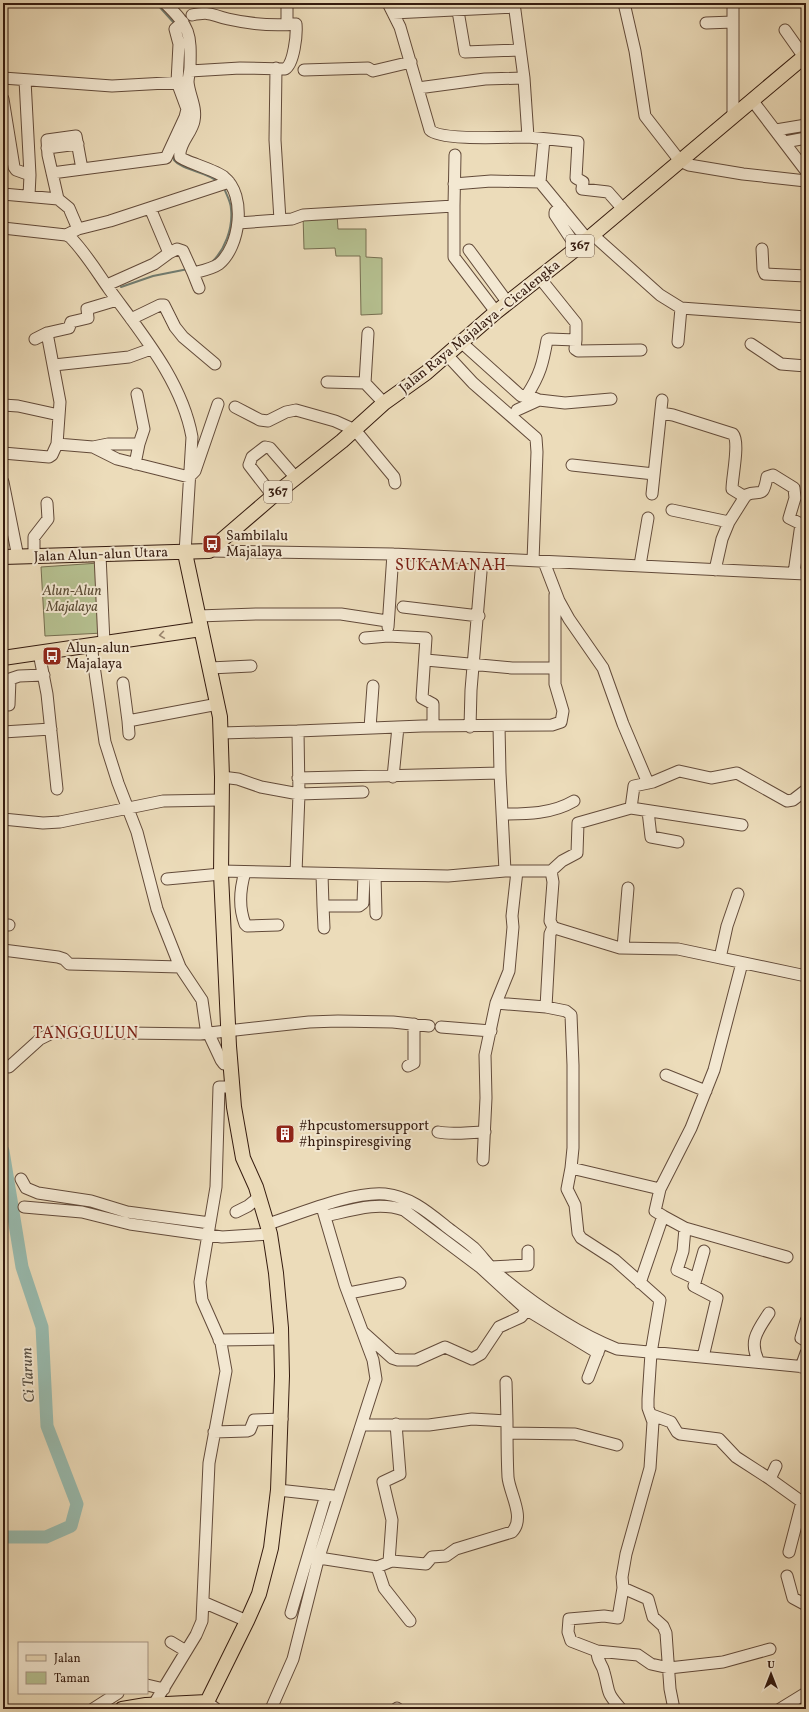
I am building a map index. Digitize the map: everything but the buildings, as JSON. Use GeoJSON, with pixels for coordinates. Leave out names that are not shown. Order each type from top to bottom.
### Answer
{"type":"FeatureCollection","features":[{"type":"Feature","properties":{"kind":"main road","name":"Jalan Raya Majalaya - Cicalengka"},"geometry":{"type":"LineString","coordinates":[[206,552],[349,435],[384,403],[417,380],[447,356],[496,312],[586,241],[805,56]]}},
{"type":"Feature","properties":{"kind":"main road"},"geometry":{"type":"LineString","coordinates":[[122,1709],[154,1704],[212,1706],[258,1594],[262,1566],[272,1548],[276,1524],[282,1419],[281,1340],[276,1273],[269,1229],[259,1197],[240,1150],[232,1087],[228,1030],[232,872],[221,800],[230,733],[218,704],[217,667],[200,623],[187,553],[206,552]]}},
{"type":"Feature","properties":{"kind":"main road","name":"Jalan Alun-alun Utara"},"geometry":{"type":"LineString","coordinates":[[3,557],[187,553]]}},
{"type":"Feature","properties":{"kind":"main road"},"geometry":{"type":"LineString","coordinates":[[3,658],[98,644],[200,623]]}},
{"type":"Feature","properties":{"kind":"street"},"geometry":{"type":"LineString","coordinates":[[165,3],[191,40],[185,80],[195,116],[191,129],[181,148],[180,157],[185,161],[198,164],[224,176],[224,184],[236,195],[238,223],[230,250],[218,264],[192,270]]}},
{"type":"Feature","properties":{"kind":"street"},"geometry":{"type":"LineString","coordinates":[[52,173],[166,158],[182,125],[187,109],[180,44],[182,26],[192,15],[194,3]]}},
{"type":"Feature","properties":{"kind":"street"},"geometry":{"type":"LineString","coordinates":[[287,3],[286,23],[296,24]]}},
{"type":"Feature","properties":{"kind":"street"},"geometry":{"type":"LineString","coordinates":[[388,3],[400,27],[430,130],[437,135],[448,137],[528,137],[578,142],[576,178],[583,182],[582,189],[608,192],[623,209]]}},
{"type":"Feature","properties":{"kind":"street"},"geometry":{"type":"LineString","coordinates":[[624,3],[635,50],[645,116],[680,161],[689,166],[806,181]]}},
{"type":"Feature","properties":{"kind":"street"},"geometry":{"type":"LineString","coordinates":[[733,3],[733,116]]}},
{"type":"Feature","properties":{"kind":"street"},"geometry":{"type":"LineString","coordinates":[[393,13],[458,11],[515,5],[524,78],[528,137]]}},
{"type":"Feature","properties":{"kind":"street"},"geometry":{"type":"LineString","coordinates":[[458,11],[465,52],[520,50]]}},
{"type":"Feature","properties":{"kind":"street"},"geometry":{"type":"LineString","coordinates":[[192,15],[208,12],[227,19],[274,25],[296,24]]}},
{"type":"Feature","properties":{"kind":"street"},"geometry":{"type":"LineString","coordinates":[[706,23],[733,22]]}},
{"type":"Feature","properties":{"kind":"street"},"geometry":{"type":"LineString","coordinates":[[3,78],[112,86],[185,80],[276,68],[285,69],[289,65],[296,36],[296,24]]}},
{"type":"Feature","properties":{"kind":"street"},"geometry":{"type":"LineString","coordinates":[[785,30],[805,56]]}},
{"type":"Feature","properties":{"kind":"street"},"geometry":{"type":"LineString","coordinates":[[304,70],[368,68],[371,72],[411,62]]}},
{"type":"Feature","properties":{"kind":"street"},"geometry":{"type":"LineString","coordinates":[[276,68],[275,140],[280,220]]}},
{"type":"Feature","properties":{"kind":"street"},"geometry":{"type":"LineString","coordinates":[[418,88],[485,79],[524,78]]}},
{"type":"Feature","properties":{"kind":"street"},"geometry":{"type":"LineString","coordinates":[[25,80],[30,175],[29,196]]}},
{"type":"Feature","properties":{"kind":"street"},"geometry":{"type":"LineString","coordinates":[[3,99],[14,167],[16,170],[30,175]]}},
{"type":"Feature","properties":{"kind":"street"},"geometry":{"type":"LineString","coordinates":[[752,100],[806,171]]}},
{"type":"Feature","properties":{"kind":"street"},"geometry":{"type":"LineString","coordinates":[[776,130],[806,125]]}},
{"type":"Feature","properties":{"kind":"street"},"geometry":{"type":"LineString","coordinates":[[785,142],[806,138]]}},
{"type":"Feature","properties":{"kind":"street"},"geometry":{"type":"LineString","coordinates":[[544,139],[540,182],[561,207],[555,212],[555,215],[586,241],[660,295],[681,308],[806,317]]}},
{"type":"Feature","properties":{"kind":"street"},"geometry":{"type":"LineString","coordinates":[[58,199],[47,148],[78,144],[82,169]]}},
{"type":"Feature","properties":{"kind":"street"},"geometry":{"type":"LineString","coordinates":[[455,155],[454,257],[496,312]]}},
{"type":"Feature","properties":{"kind":"street"},"geometry":{"type":"LineString","coordinates":[[454,184],[491,180],[540,182]]}},
{"type":"Feature","properties":{"kind":"street"},"geometry":{"type":"LineString","coordinates":[[66,235],[78,229],[224,184]]}},
{"type":"Feature","properties":{"kind":"street"},"geometry":{"type":"LineString","coordinates":[[3,194],[58,199],[69,208],[78,229]]}},
{"type":"Feature","properties":{"kind":"street"},"geometry":{"type":"LineString","coordinates":[[238,223],[292,219],[303,215],[454,206]]}},
{"type":"Feature","properties":{"kind":"street"},"geometry":{"type":"LineString","coordinates":[[150,208],[169,253]]}},
{"type":"Feature","properties":{"kind":"street"},"geometry":{"type":"LineString","coordinates":[[3,228],[66,235],[73,240],[131,319],[170,378],[190,424],[192,448],[189,477],[187,553]]}},
{"type":"Feature","properties":{"kind":"street"},"geometry":{"type":"LineString","coordinates":[[107,285],[154,264],[177,249],[183,250],[199,288]]}},
{"type":"Feature","properties":{"kind":"street"},"geometry":{"type":"LineString","coordinates":[[762,249],[763,269],[765,274],[806,276]]}},
{"type":"Feature","properties":{"kind":"street"},"geometry":{"type":"LineString","coordinates":[[469,250],[508,303]]}},
{"type":"Feature","properties":{"kind":"street"},"geometry":{"type":"LineString","coordinates":[[539,277],[576,323],[575,349],[578,351],[641,350]]}},
{"type":"Feature","properties":{"kind":"street"},"geometry":{"type":"LineString","coordinates":[[35,339],[47,333],[69,328],[70,322],[88,318],[87,309],[117,300]]}},
{"type":"Feature","properties":{"kind":"street"},"geometry":{"type":"LineString","coordinates":[[131,319],[160,305],[164,305],[175,327],[183,337],[215,364]]}},
{"type":"Feature","properties":{"kind":"street"},"geometry":{"type":"LineString","coordinates":[[678,342],[681,308]]}},
{"type":"Feature","properties":{"kind":"street"},"geometry":{"type":"LineString","coordinates":[[3,453],[48,456],[52,455],[57,444],[60,402],[47,333]]}},
{"type":"Feature","properties":{"kind":"street"},"geometry":{"type":"LineString","coordinates":[[365,383],[368,333]]}},
{"type":"Feature","properties":{"kind":"street"},"geometry":{"type":"LineString","coordinates":[[524,404],[543,365],[548,339],[576,340]]}},
{"type":"Feature","properties":{"kind":"street"},"geometry":{"type":"LineString","coordinates":[[462,343],[517,394],[524,404],[537,445],[539,562],[569,619],[603,668],[623,724],[648,784]]}},
{"type":"Feature","properties":{"kind":"street"},"geometry":{"type":"LineString","coordinates":[[751,344],[781,364],[806,366]]}},
{"type":"Feature","properties":{"kind":"street"},"geometry":{"type":"LineString","coordinates":[[54,365],[130,357],[151,348]]}},
{"type":"Feature","properties":{"kind":"street"},"geometry":{"type":"LineString","coordinates":[[447,356],[473,383],[524,404],[565,403],[610,399]]}},
{"type":"Feature","properties":{"kind":"street"},"geometry":{"type":"LineString","coordinates":[[327,382],[365,383],[384,403]]}},
{"type":"Feature","properties":{"kind":"street"},"geometry":{"type":"LineString","coordinates":[[135,464],[144,429],[137,394]]}},
{"type":"Feature","properties":{"kind":"street"},"geometry":{"type":"LineString","coordinates":[[652,494],[662,400]]}},
{"type":"Feature","properties":{"kind":"street"},"geometry":{"type":"LineString","coordinates":[[189,477],[197,466],[218,404]]}},
{"type":"Feature","properties":{"kind":"street"},"geometry":{"type":"LineString","coordinates":[[3,405],[18,406],[59,415]]}},
{"type":"Feature","properties":{"kind":"street"},"geometry":{"type":"LineString","coordinates":[[235,407],[260,420],[268,421],[286,412],[296,410],[335,421],[394,477],[395,483]]}},
{"type":"Feature","properties":{"kind":"street"},"geometry":{"type":"LineString","coordinates":[[661,413],[673,415],[733,434],[737,440],[737,445],[732,489],[745,497]]}},
{"type":"Feature","properties":{"kind":"street"},"geometry":{"type":"LineString","coordinates":[[57,444],[93,448],[117,459],[189,477]]}},
{"type":"Feature","properties":{"kind":"street"},"geometry":{"type":"LineString","coordinates":[[93,448],[108,444],[139,444]]}},
{"type":"Feature","properties":{"kind":"street"},"geometry":{"type":"LineString","coordinates":[[273,496],[249,465],[252,457],[264,447],[270,448],[296,478]]}},
{"type":"Feature","properties":{"kind":"street"},"geometry":{"type":"LineString","coordinates":[[572,465],[654,474]]}},
{"type":"Feature","properties":{"kind":"street"},"geometry":{"type":"LineString","coordinates":[[715,570],[722,540],[729,522],[748,494],[763,492],[767,477],[770,475],[776,476],[794,488],[794,498],[789,518],[801,524],[794,573]]}},
{"type":"Feature","properties":{"kind":"street"},"geometry":{"type":"LineString","coordinates":[[3,482],[18,556]]}},
{"type":"Feature","properties":{"kind":"street"},"geometry":{"type":"LineString","coordinates":[[34,557],[34,537],[48,519],[47,503]]}},
{"type":"Feature","properties":{"kind":"street"},"geometry":{"type":"LineString","coordinates":[[672,510],[729,522]]}},
{"type":"Feature","properties":{"kind":"street"},"geometry":{"type":"LineString","coordinates":[[640,565],[648,518]]}},
{"type":"Feature","properties":{"kind":"street"},"geometry":{"type":"LineString","coordinates":[[206,552],[393,554],[482,560],[640,565],[806,574]]}},
{"type":"Feature","properties":{"kind":"street"},"geometry":{"type":"LineString","coordinates":[[388,636],[387,621],[393,554]]}},
{"type":"Feature","properties":{"kind":"street"},"geometry":{"type":"LineString","coordinates":[[100,555],[98,644],[106,742],[118,784],[137,832],[157,909],[180,967],[202,1000],[209,1033],[222,1062],[230,1064]]}},
{"type":"Feature","properties":{"kind":"street"},"geometry":{"type":"LineString","coordinates":[[470,727],[473,663],[479,616],[482,560]]}},
{"type":"Feature","properties":{"kind":"street"},"geometry":{"type":"LineString","coordinates":[[230,733],[433,726],[470,727],[560,724],[563,711],[556,689],[554,668],[556,594]]}},
{"type":"Feature","properties":{"kind":"street"},"geometry":{"type":"LineString","coordinates":[[403,607],[479,616]]}},
{"type":"Feature","properties":{"kind":"street"},"geometry":{"type":"LineString","coordinates":[[200,623],[238,614],[341,614],[387,621]]}},
{"type":"Feature","properties":{"kind":"street"},"geometry":{"type":"LineString","coordinates":[[365,638],[388,636],[426,638],[426,660],[422,698],[433,704],[433,726]]}},
{"type":"Feature","properties":{"kind":"street"},"geometry":{"type":"LineString","coordinates":[[39,652],[44,675],[57,789]]}},
{"type":"Feature","properties":{"kind":"street"},"geometry":{"type":"LineString","coordinates":[[426,660],[473,663],[512,668],[554,668]]}},
{"type":"Feature","properties":{"kind":"street"},"geometry":{"type":"LineString","coordinates":[[217,667],[251,666]]}},
{"type":"Feature","properties":{"kind":"street"},"geometry":{"type":"LineString","coordinates":[[9,705],[10,679],[19,676],[44,675]]}},
{"type":"Feature","properties":{"kind":"street"},"geometry":{"type":"LineString","coordinates":[[123,683],[129,734]]}},
{"type":"Feature","properties":{"kind":"street"},"geometry":{"type":"LineString","coordinates":[[370,728],[373,686]]}},
{"type":"Feature","properties":{"kind":"street"},"geometry":{"type":"LineString","coordinates":[[128,721],[218,704]]}},
{"type":"Feature","properties":{"kind":"street"},"geometry":{"type":"LineString","coordinates":[[499,726],[505,871]]}},
{"type":"Feature","properties":{"kind":"street"},"geometry":{"type":"LineString","coordinates":[[393,777],[398,727]]}},
{"type":"Feature","properties":{"kind":"street"},"geometry":{"type":"LineString","coordinates":[[3,732],[51,730]]}},
{"type":"Feature","properties":{"kind":"street"},"geometry":{"type":"LineString","coordinates":[[296,873],[298,731]]}},
{"type":"Feature","properties":{"kind":"street"},"geometry":{"type":"LineString","coordinates":[[631,808],[633,787],[648,784],[679,771],[711,778],[736,773],[787,801],[794,800],[806,790]]}},
{"type":"Feature","properties":{"kind":"street"},"geometry":{"type":"LineString","coordinates":[[298,778],[393,777],[500,773]]}},
{"type":"Feature","properties":{"kind":"street"},"geometry":{"type":"LineString","coordinates":[[224,777],[238,778],[261,787],[298,794],[363,792]]}},
{"type":"Feature","properties":{"kind":"street"},"geometry":{"type":"LineString","coordinates":[[3,820],[44,823],[60,822],[127,807],[180,799],[221,800]]}},
{"type":"Feature","properties":{"kind":"street"},"geometry":{"type":"LineString","coordinates":[[502,814],[543,813],[566,806],[574,801]]}},
{"type":"Feature","properties":{"kind":"street"},"geometry":{"type":"LineString","coordinates":[[168,879],[232,872],[448,876],[517,870],[551,871],[562,860],[577,853],[578,823],[631,808],[742,825]]}},
{"type":"Feature","properties":{"kind":"street"},"geometry":{"type":"LineString","coordinates":[[648,811],[651,837],[678,842]]}},
{"type":"Feature","properties":{"kind":"street"},"geometry":{"type":"LineString","coordinates":[[483,1160],[485,1132],[485,1055],[492,1031],[496,1003],[509,971],[513,927],[512,916],[517,870]]}},
{"type":"Feature","properties":{"kind":"street"},"geometry":{"type":"LineString","coordinates":[[551,871],[553,882],[550,921],[553,927],[607,945],[623,948],[678,949],[742,964],[806,976]]}},
{"type":"Feature","properties":{"kind":"street"},"geometry":{"type":"LineString","coordinates":[[232,872],[240,888],[240,900],[245,924],[247,926],[278,925]]}},
{"type":"Feature","properties":{"kind":"street"},"geometry":{"type":"LineString","coordinates":[[322,874],[324,928]]}},
{"type":"Feature","properties":{"kind":"street"},"geometry":{"type":"LineString","coordinates":[[323,906],[360,905],[363,902],[364,875]]}},
{"type":"Feature","properties":{"kind":"street"},"geometry":{"type":"LineString","coordinates":[[375,875],[376,914]]}},
{"type":"Feature","properties":{"kind":"street"},"geometry":{"type":"LineString","coordinates":[[623,948],[628,888]]}},
{"type":"Feature","properties":{"kind":"street"},"geometry":{"type":"LineString","coordinates":[[720,958],[727,926],[738,894]]}},
{"type":"Feature","properties":{"kind":"street"},"geometry":{"type":"LineString","coordinates":[[546,1007],[550,934],[553,927]]}},
{"type":"Feature","properties":{"kind":"street"},"geometry":{"type":"LineString","coordinates":[[3,950],[58,957],[64,959],[69,964],[180,967]]}},
{"type":"Feature","properties":{"kind":"street"},"geometry":{"type":"LineString","coordinates":[[742,964],[723,1039],[706,1091],[691,1128],[660,1189],[655,1211],[686,1228],[788,1256]]}},
{"type":"Feature","properties":{"kind":"street"},"geometry":{"type":"LineString","coordinates":[[496,1003],[546,1007],[566,1011],[571,1015],[573,1065],[573,1148],[567,1189],[575,1205],[579,1236],[588,1245],[615,1260],[660,1300],[651,1353],[648,1404],[652,1415],[650,1468],[626,1554],[623,1572],[623,1588],[618,1618],[604,1616],[568,1620],[568,1632],[571,1641],[597,1651],[638,1655],[651,1664],[669,1668],[723,1662],[770,1649]]}},
{"type":"Feature","properties":{"kind":"street"},"geometry":{"type":"LineString","coordinates":[[9,1067],[40,1039],[54,1032],[209,1033],[228,1030],[338,1021],[429,1026]]}},
{"type":"Feature","properties":{"kind":"street"},"geometry":{"type":"LineString","coordinates":[[408,1066],[414,1063],[414,1024]]}},
{"type":"Feature","properties":{"kind":"street"},"geometry":{"type":"LineString","coordinates":[[441,1027],[492,1031]]}},
{"type":"Feature","properties":{"kind":"street"},"geometry":{"type":"LineString","coordinates":[[666,1075],[706,1091]]}},
{"type":"Feature","properties":{"kind":"street"},"geometry":{"type":"LineString","coordinates":[[154,1704],[196,1635],[202,1621],[205,1603],[209,1462],[226,1371],[224,1356],[219,1340],[202,1300],[200,1282],[216,1187],[219,1087],[232,1087]]}},
{"type":"Feature","properties":{"kind":"street"},"geometry":{"type":"LineString","coordinates":[[438,1132],[451,1134],[455,1132],[485,1132]]}},
{"type":"Feature","properties":{"kind":"street"},"geometry":{"type":"LineString","coordinates":[[571,1168],[660,1189]]}},
{"type":"Feature","properties":{"kind":"street"},"geometry":{"type":"LineString","coordinates":[[20,1179],[26,1188],[98,1209],[130,1224],[209,1229],[236,1238],[269,1229],[349,1199],[405,1199],[420,1205],[531,1306],[600,1348],[803,1367],[806,1353]]}},
{"type":"Feature","properties":{"kind":"street"},"geometry":{"type":"LineString","coordinates":[[236,1212],[248,1206],[259,1197]]}},
{"type":"Feature","properties":{"kind":"street"},"geometry":{"type":"LineString","coordinates":[[24,1207],[76,1211],[98,1209]]}},
{"type":"Feature","properties":{"kind":"street"},"geometry":{"type":"LineString","coordinates":[[271,1709],[294,1659],[303,1598],[332,1496],[362,1425],[377,1375],[322,1210]]}},
{"type":"Feature","properties":{"kind":"street"},"geometry":{"type":"LineString","coordinates":[[640,1283],[663,1216]]}},
{"type":"Feature","properties":{"kind":"street"},"geometry":{"type":"LineString","coordinates":[[686,1228],[683,1251],[677,1270],[696,1278]]}},
{"type":"Feature","properties":{"kind":"street"},"geometry":{"type":"LineString","coordinates":[[491,1267],[528,1265],[528,1251]]}},
{"type":"Feature","properties":{"kind":"street"},"geometry":{"type":"LineString","coordinates":[[703,1357],[717,1298],[694,1288],[704,1251]]}},
{"type":"Feature","properties":{"kind":"street"},"geometry":{"type":"LineString","coordinates":[[470,1252],[491,1267],[531,1306]]}},
{"type":"Feature","properties":{"kind":"street"},"geometry":{"type":"LineString","coordinates":[[349,1293],[400,1283]]}},
{"type":"Feature","properties":{"kind":"street"},"geometry":{"type":"LineString","coordinates":[[363,1332],[396,1360],[416,1360],[445,1347],[472,1359],[481,1354],[498,1328],[521,1317],[531,1306]]}},
{"type":"Feature","properties":{"kind":"street"},"geometry":{"type":"LineString","coordinates":[[758,1362],[753,1346],[759,1327],[769,1313]]}},
{"type":"Feature","properties":{"kind":"street"},"geometry":{"type":"LineString","coordinates":[[806,1321],[801,1339],[806,1341]]}},
{"type":"Feature","properties":{"kind":"street"},"geometry":{"type":"LineString","coordinates":[[219,1340],[281,1340]]}},
{"type":"Feature","properties":{"kind":"street"},"geometry":{"type":"LineString","coordinates":[[588,1378],[600,1348]]}},
{"type":"Feature","properties":{"kind":"street"},"geometry":{"type":"LineString","coordinates":[[314,1558],[377,1567],[389,1562],[426,1564],[432,1557],[446,1556],[456,1549],[514,1530],[516,1526],[516,1507],[508,1479],[506,1382]]}},
{"type":"Feature","properties":{"kind":"street"},"geometry":{"type":"LineString","coordinates":[[652,1415],[671,1422],[680,1434],[719,1439],[736,1457],[804,1503],[789,1552]]}},
{"type":"Feature","properties":{"kind":"street"},"geometry":{"type":"LineString","coordinates":[[214,1432],[247,1432],[250,1430],[254,1420],[282,1419]]}},
{"type":"Feature","properties":{"kind":"street"},"geometry":{"type":"LineString","coordinates":[[362,1425],[429,1425],[472,1419],[507,1420]]}},
{"type":"Feature","properties":{"kind":"street"},"geometry":{"type":"LineString","coordinates":[[389,1562],[392,1520],[383,1482],[400,1474],[396,1424]]}},
{"type":"Feature","properties":{"kind":"street"},"geometry":{"type":"LineString","coordinates":[[507,1433],[575,1434],[617,1445]]}},
{"type":"Feature","properties":{"kind":"street"},"geometry":{"type":"LineString","coordinates":[[770,1479],[776,1466]]}},
{"type":"Feature","properties":{"kind":"street"},"geometry":{"type":"LineString","coordinates":[[278,1490],[332,1496]]}},
{"type":"Feature","properties":{"kind":"street"},"geometry":{"type":"LineString","coordinates":[[377,1567],[384,1588],[410,1621]]}},
{"type":"Feature","properties":{"kind":"street"},"geometry":{"type":"LineString","coordinates":[[786,1576],[793,1598],[806,1606]]}},
{"type":"Feature","properties":{"kind":"street"},"geometry":{"type":"LineString","coordinates":[[623,1588],[646,1597],[650,1601],[653,1617],[662,1626],[666,1633],[674,1709]]}},
{"type":"Feature","properties":{"kind":"street"},"geometry":{"type":"LineString","coordinates":[[291,1613],[303,1598]]}},
{"type":"Feature","properties":{"kind":"street"},"geometry":{"type":"LineString","coordinates":[[205,1603],[247,1622]]}},
{"type":"Feature","properties":{"kind":"street"},"geometry":{"type":"LineString","coordinates":[[171,1642],[186,1651]]}},
{"type":"Feature","properties":{"kind":"street"},"geometry":{"type":"LineString","coordinates":[[597,1651],[597,1661],[604,1670],[608,1693],[612,1700],[621,1709]]}},
{"type":"Feature","properties":{"kind":"street"},"geometry":{"type":"LineString","coordinates":[[148,1685],[164,1689]]}},
{"type":"Feature","properties":{"kind":"street"},"geometry":{"type":"LineString","coordinates":[[94,1709],[116,1694]]}},
{"type":"Feature","properties":{"kind":"street"},"geometry":{"type":"LineString","coordinates":[[780,1709],[806,1694]]}},
{"type":"Feature","properties":{"kind":"green space"},"geometry":{"type":"Polygon","coordinates":[[[337,214],[338,229],[366,229],[366,257],[382,258],[382,314],[361,315],[360,256],[336,256],[335,248],[304,249],[303,215],[337,214]]]}},
{"type":"Feature","properties":{"kind":"green space","name":"Alun-Alun Majalaya"},"geometry":{"type":"Polygon","coordinates":[[[99,563],[103,633],[45,636],[41,567],[99,563]]]}},
{"type":"Feature","properties":{"kind":"waterway"},"geometry":{"type":"LineString","coordinates":[[156,3],[175,24]]}},
{"type":"Feature","properties":{"kind":"waterway"},"geometry":{"type":"LineString","coordinates":[[173,153],[174,160],[178,164],[207,175],[218,182]]}},
{"type":"Feature","properties":{"kind":"waterway"},"geometry":{"type":"LineString","coordinates":[[211,263],[224,245],[231,224],[231,206],[224,188]]}},
{"type":"Feature","properties":{"kind":"waterway"},"geometry":{"type":"LineString","coordinates":[[121,287],[153,276],[188,269]]}},
{"type":"Feature","properties":{"kind":"waterway","name":"Ci Tarum"},"geometry":{"type":"LineString","coordinates":[[3,1151],[22,1267],[42,1327],[47,1426],[77,1504],[71,1526],[46,1537],[3,1537]]}},
{"type":"Feature","properties":{"kind":"place","name":"Sambilalu Majalaya"},"geometry":{"type":"Point","coordinates":[212,544]}},
{"type":"Feature","properties":{"kind":"place","name":"Alun-alun Majalaya"},"geometry":{"type":"Point","coordinates":[52,656]}},
{"type":"Feature","properties":{"kind":"place","name":"#hpcustomersupport #hpinspiresgiving"},"geometry":{"type":"Point","coordinates":[285,1134]}},
{"type":"Feature","properties":{"kind":"district","name":"SUKAMANAH"},"geometry":{"type":"Point","coordinates":[451,566]}},
{"type":"Feature","properties":{"kind":"district","name":"TANGGULUN"},"geometry":{"type":"Point","coordinates":[86,1034]}}]}
